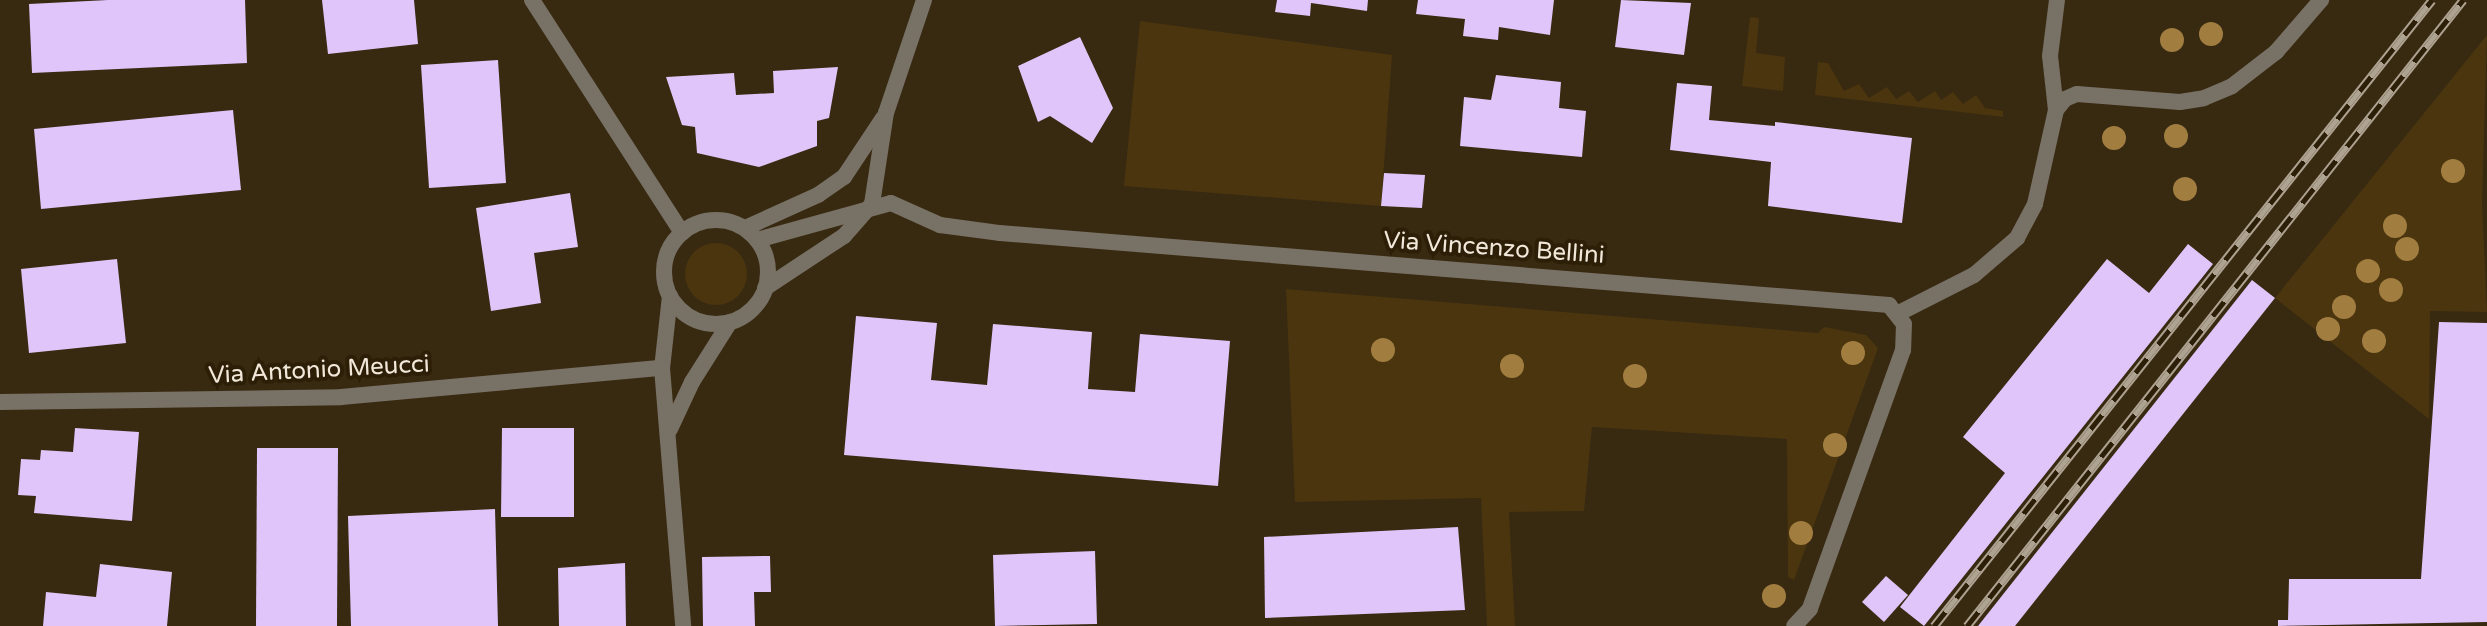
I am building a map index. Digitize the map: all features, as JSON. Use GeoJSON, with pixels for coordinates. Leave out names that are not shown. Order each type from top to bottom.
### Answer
{"type":"FeatureCollection","features":[{"type":"Feature","properties":{"kind":"street"},"geometry":{"type":"LineString","coordinates":[[532,0],[682,233]]}},
{"type":"Feature","properties":{"kind":"street"},"geometry":{"type":"LineString","coordinates":[[670,296],[695,320],[730,322],[745,315],[765,288],[844,236],[872,204],[886,113],[924,0]]}},
{"type":"Feature","properties":{"kind":"street"},"geometry":{"type":"LineString","coordinates":[[1794,626],[1810,609],[1874,439],[1903,350],[1904,324],[1899,313],[1974,275],[2017,238],[2035,204],[2056,110],[2050,56],[2057,0]]}},
{"type":"Feature","properties":{"kind":"street"},"geometry":{"type":"LineString","coordinates":[[2056,110],[2065,99],[2077,94],[2180,102],[2232,86],[2276,52],[2321,0]]}},
{"type":"Feature","properties":{"kind":"street"},"geometry":{"type":"LineString","coordinates":[[751,234],[844,177],[886,113]]}},
{"type":"Feature","properties":{"kind":"street","name":"Via Vincenzo Bellini"},"geometry":{"type":"LineString","coordinates":[[751,234],[872,204],[891,203],[940,225],[1000,233],[1841,298],[1889,305],[1899,313]]}},
{"type":"Feature","properties":{"kind":"street"},"geometry":{"type":"LineString","coordinates":[[683,626],[670,430],[662,368],[670,296],[665,263],[682,233],[712,220],[751,234],[768,271],[765,288]]}},
{"type":"Feature","properties":{"kind":"street"},"geometry":{"type":"LineString","coordinates":[[670,430],[692,382],[730,322]]}},
{"type":"Feature","properties":{"kind":"street","name":"Via Antonio Meucci"},"geometry":{"type":"LineString","coordinates":[[0,402],[341,397],[662,368]]}},
{"type":"Feature","properties":{"kind":"shaded area"},"geometry":{"type":"Polygon","coordinates":[[[1750,17],[1759,18],[1756,53],[1785,57],[1783,91],[1742,86],[1750,17]]]}},
{"type":"Feature","properties":{"kind":"shaded area"},"geometry":{"type":"Polygon","coordinates":[[[1140,21],[1392,55],[1381,206],[1124,186],[1140,21]]]}},
{"type":"Feature","properties":{"kind":"shaded area"},"geometry":{"type":"Polygon","coordinates":[[[2487,35],[2482,204],[2487,312],[2430,311],[2429,419],[2275,298],[2487,35]]]}},
{"type":"Feature","properties":{"kind":"shaded area"},"geometry":{"type":"Polygon","coordinates":[[[1818,62],[1828,63],[1844,91],[1859,84],[1869,98],[1887,87],[1896,99],[1909,91],[1918,102],[1935,91],[1941,100],[1953,92],[1963,104],[1976,95],[1985,108],[2003,111],[2003,117],[1815,95],[1818,62]]]}},
{"type":"Feature","properties":{"kind":"shaded area"},"geometry":{"type":"Polygon","coordinates":[[[710,243],[722,243],[738,252],[745,262],[745,286],[738,296],[722,305],[710,305],[690,291],[685,280],[685,268],[699,248],[710,243]]]}},
{"type":"Feature","properties":{"kind":"shaded area"},"geometry":{"type":"Polygon","coordinates":[[[1286,289],[1818,333],[1824,327],[1866,335],[1878,348],[1794,580],[1788,577],[1787,439],[1592,427],[1584,511],[1509,512],[1515,626],[1487,626],[1481,498],[1295,502],[1286,289]]]}},
{"type":"Feature","properties":{"kind":"building"},"geometry":{"type":"Polygon","coordinates":[[[108,0],[245,0],[247,63],[32,73],[29,4],[108,0]]]}},
{"type":"Feature","properties":{"kind":"building"},"geometry":{"type":"Polygon","coordinates":[[[322,0],[414,0],[418,44],[328,54],[322,0]]]}},
{"type":"Feature","properties":{"kind":"building"},"geometry":{"type":"Polygon","coordinates":[[[1277,0],[1368,0],[1367,11],[1311,3],[1310,16],[1275,12],[1277,0]]]}},
{"type":"Feature","properties":{"kind":"building"},"geometry":{"type":"Polygon","coordinates":[[[1418,0],[1554,0],[1550,35],[1499,27],[1498,40],[1463,36],[1465,19],[1416,14],[1418,0]]]}},
{"type":"Feature","properties":{"kind":"building"},"geometry":{"type":"Polygon","coordinates":[[[1621,0],[1691,3],[1684,55],[1615,47],[1621,0]]]}},
{"type":"Feature","properties":{"kind":"building"},"geometry":{"type":"Polygon","coordinates":[[[1080,37],[1113,108],[1092,143],[1050,116],[1038,122],[1018,66],[1080,37]]]}},
{"type":"Feature","properties":{"kind":"building"},"geometry":{"type":"Polygon","coordinates":[[[498,60],[506,183],[429,188],[421,65],[498,60]]]}},
{"type":"Feature","properties":{"kind":"building"},"geometry":{"type":"Polygon","coordinates":[[[838,67],[829,118],[817,121],[817,146],[759,167],[697,153],[695,127],[682,125],[666,77],[734,73],[736,95],[774,93],[773,71],[838,67]]]}},
{"type":"Feature","properties":{"kind":"building"},"geometry":{"type":"Polygon","coordinates":[[[1496,75],[1561,82],[1559,108],[1586,111],[1582,157],[1460,146],[1464,97],[1491,100],[1496,75]]]}},
{"type":"Feature","properties":{"kind":"building"},"geometry":{"type":"Polygon","coordinates":[[[1677,83],[1712,86],[1709,120],[1775,126],[1775,122],[1912,138],[1902,223],[1768,206],[1771,162],[1670,150],[1677,83]]]}},
{"type":"Feature","properties":{"kind":"building"},"geometry":{"type":"Polygon","coordinates":[[[233,110],[241,190],[41,209],[34,129],[233,110]]]}},
{"type":"Feature","properties":{"kind":"building"},"geometry":{"type":"Polygon","coordinates":[[[1384,173],[1425,175],[1422,208],[1381,206],[1384,173]]]}},
{"type":"Feature","properties":{"kind":"building"},"geometry":{"type":"Polygon","coordinates":[[[570,193],[578,247],[534,253],[541,303],[491,311],[476,208],[570,193]]]}},
{"type":"Feature","properties":{"kind":"building"},"geometry":{"type":"Polygon","coordinates":[[[2188,244],[2213,264],[1924,626],[1900,607],[2005,473],[1963,437],[2107,259],[2149,293],[2188,244]]]}},
{"type":"Feature","properties":{"kind":"building"},"geometry":{"type":"Polygon","coordinates":[[[117,259],[126,343],[29,353],[21,269],[117,259]]]}},
{"type":"Feature","properties":{"kind":"building"},"geometry":{"type":"Polygon","coordinates":[[[2252,280],[2275,298],[2015,626],[1978,626],[2252,280]]]}},
{"type":"Feature","properties":{"kind":"building"},"geometry":{"type":"Polygon","coordinates":[[[856,316],[937,323],[931,380],[987,385],[993,324],[1092,332],[1088,389],[1135,392],[1140,334],[1230,341],[1218,486],[844,455],[856,316]]]}},
{"type":"Feature","properties":{"kind":"building"},"geometry":{"type":"Polygon","coordinates":[[[2439,322],[2487,323],[2487,622],[2278,626],[2278,620],[2288,620],[2289,579],[2421,579],[2439,322]]]}},
{"type":"Feature","properties":{"kind":"building"},"geometry":{"type":"Polygon","coordinates":[[[75,428],[139,432],[132,521],[34,513],[36,496],[18,495],[21,459],[40,460],[41,450],[73,452],[75,428]]]}},
{"type":"Feature","properties":{"kind":"building"},"geometry":{"type":"Polygon","coordinates":[[[502,428],[574,428],[574,517],[501,517],[502,428]]]}},
{"type":"Feature","properties":{"kind":"building"},"geometry":{"type":"Polygon","coordinates":[[[257,448],[338,448],[337,626],[256,626],[257,448]]]}},
{"type":"Feature","properties":{"kind":"building"},"geometry":{"type":"Polygon","coordinates":[[[495,509],[498,626],[351,626],[348,516],[495,509]]]}},
{"type":"Feature","properties":{"kind":"building"},"geometry":{"type":"Polygon","coordinates":[[[1458,527],[1465,610],[1265,618],[1264,537],[1458,527]]]}},
{"type":"Feature","properties":{"kind":"building"},"geometry":{"type":"Polygon","coordinates":[[[1095,551],[1097,624],[995,626],[993,555],[1095,551]]]}},
{"type":"Feature","properties":{"kind":"building"},"geometry":{"type":"Polygon","coordinates":[[[770,556],[771,592],[754,592],[755,626],[703,626],[702,557],[770,556]]]}},
{"type":"Feature","properties":{"kind":"building"},"geometry":{"type":"Polygon","coordinates":[[[625,563],[626,626],[559,626],[558,568],[625,563]]]}},
{"type":"Feature","properties":{"kind":"building"},"geometry":{"type":"Polygon","coordinates":[[[100,564],[172,572],[167,626],[43,626],[46,592],[96,597],[100,564]]]}},
{"type":"Feature","properties":{"kind":"building"},"geometry":{"type":"Polygon","coordinates":[[[1886,576],[1908,595],[1884,622],[1862,602],[1886,576]]]}},
{"type":"Feature","properties":{"kind":"railway"},"geometry":{"type":"LineString","coordinates":[[1934,626],[2432,0]]}},
{"type":"Feature","properties":{"kind":"railway"},"geometry":{"type":"LineString","coordinates":[[1967,626],[2463,0]]}}]}
